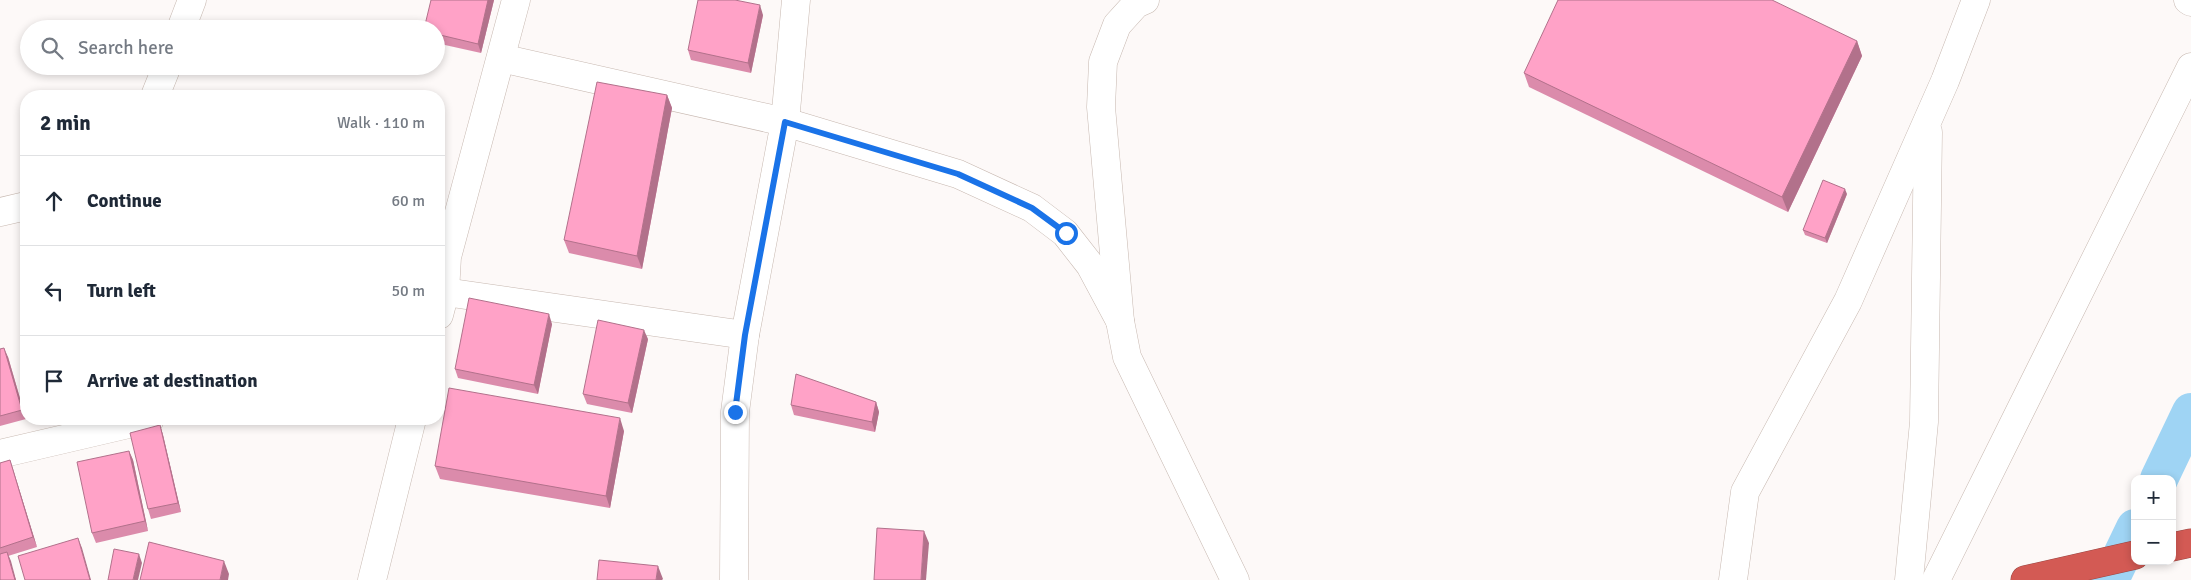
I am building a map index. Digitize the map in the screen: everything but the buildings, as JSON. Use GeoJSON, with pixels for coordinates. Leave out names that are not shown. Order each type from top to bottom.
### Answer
{"type":"FeatureCollection","features":[{"type":"Feature","properties":{"kind":"highway"},"geometry":{"type":"LineString","coordinates":[[2176,546],[2191,543]]}},
{"type":"Feature","properties":{"kind":"highway"},"geometry":{"type":"LineString","coordinates":[[2025,580],[2131,556]]}},
{"type":"Feature","properties":{"kind":"street"},"geometry":{"type":"LineString","coordinates":[[445,249],[516,0]]}},
{"type":"Feature","properties":{"kind":"street"},"geometry":{"type":"LineString","coordinates":[[734,580],[735,412],[745,335],[785,122],[796,0]]}},
{"type":"Feature","properties":{"kind":"street"},"geometry":{"type":"LineString","coordinates":[[1145,0],[1136,4],[1117,25],[1103,62],[1101,107],[1120,321],[1127,357],[1235,580]]}},
{"type":"Feature","properties":{"kind":"street"},"geometry":{"type":"LineString","coordinates":[[1733,580],[1744,492],[1848,302],[1928,119],[1976,0]]}},
{"type":"Feature","properties":{"kind":"street"},"geometry":{"type":"LineString","coordinates":[[501,58],[785,122],[958,174],[1032,208],[1066,233],[1090,265],[1120,321]]}},
{"type":"Feature","properties":{"kind":"street"},"geometry":{"type":"LineString","coordinates":[[1936,580],[2191,67]]}},
{"type":"Feature","properties":{"kind":"street"},"geometry":{"type":"LineString","coordinates":[[157,90],[163,75]]}},
{"type":"Feature","properties":{"kind":"street"},"geometry":{"type":"LineString","coordinates":[[1909,580],[1924,422],[1928,119]]}},
{"type":"Feature","properties":{"kind":"street"},"geometry":{"type":"LineString","coordinates":[[0,212],[20,207]]}},
{"type":"Feature","properties":{"kind":"street"},"geometry":{"type":"LineString","coordinates":[[445,304],[745,335]]}},
{"type":"Feature","properties":{"kind":"street"},"geometry":{"type":"LineString","coordinates":[[0,454],[124,425]]}},
{"type":"Feature","properties":{"kind":"street"},"geometry":{"type":"LineString","coordinates":[[372,580],[411,425]]}},
{"type":"Feature","properties":{"kind":"waterway"},"geometry":{"type":"LineString","coordinates":[[2161,475],[2191,412]]}},
{"type":"Feature","properties":{"kind":"waterway"},"geometry":{"type":"LineString","coordinates":[[2110,580],[2131,536]]}},
{"type":"Feature","properties":{"kind":"route"},"geometry":{"type":"LineString","coordinates":[[735,412],[745,335],[785,122],[958,174],[1032,208],[1066,233]]}}]}
